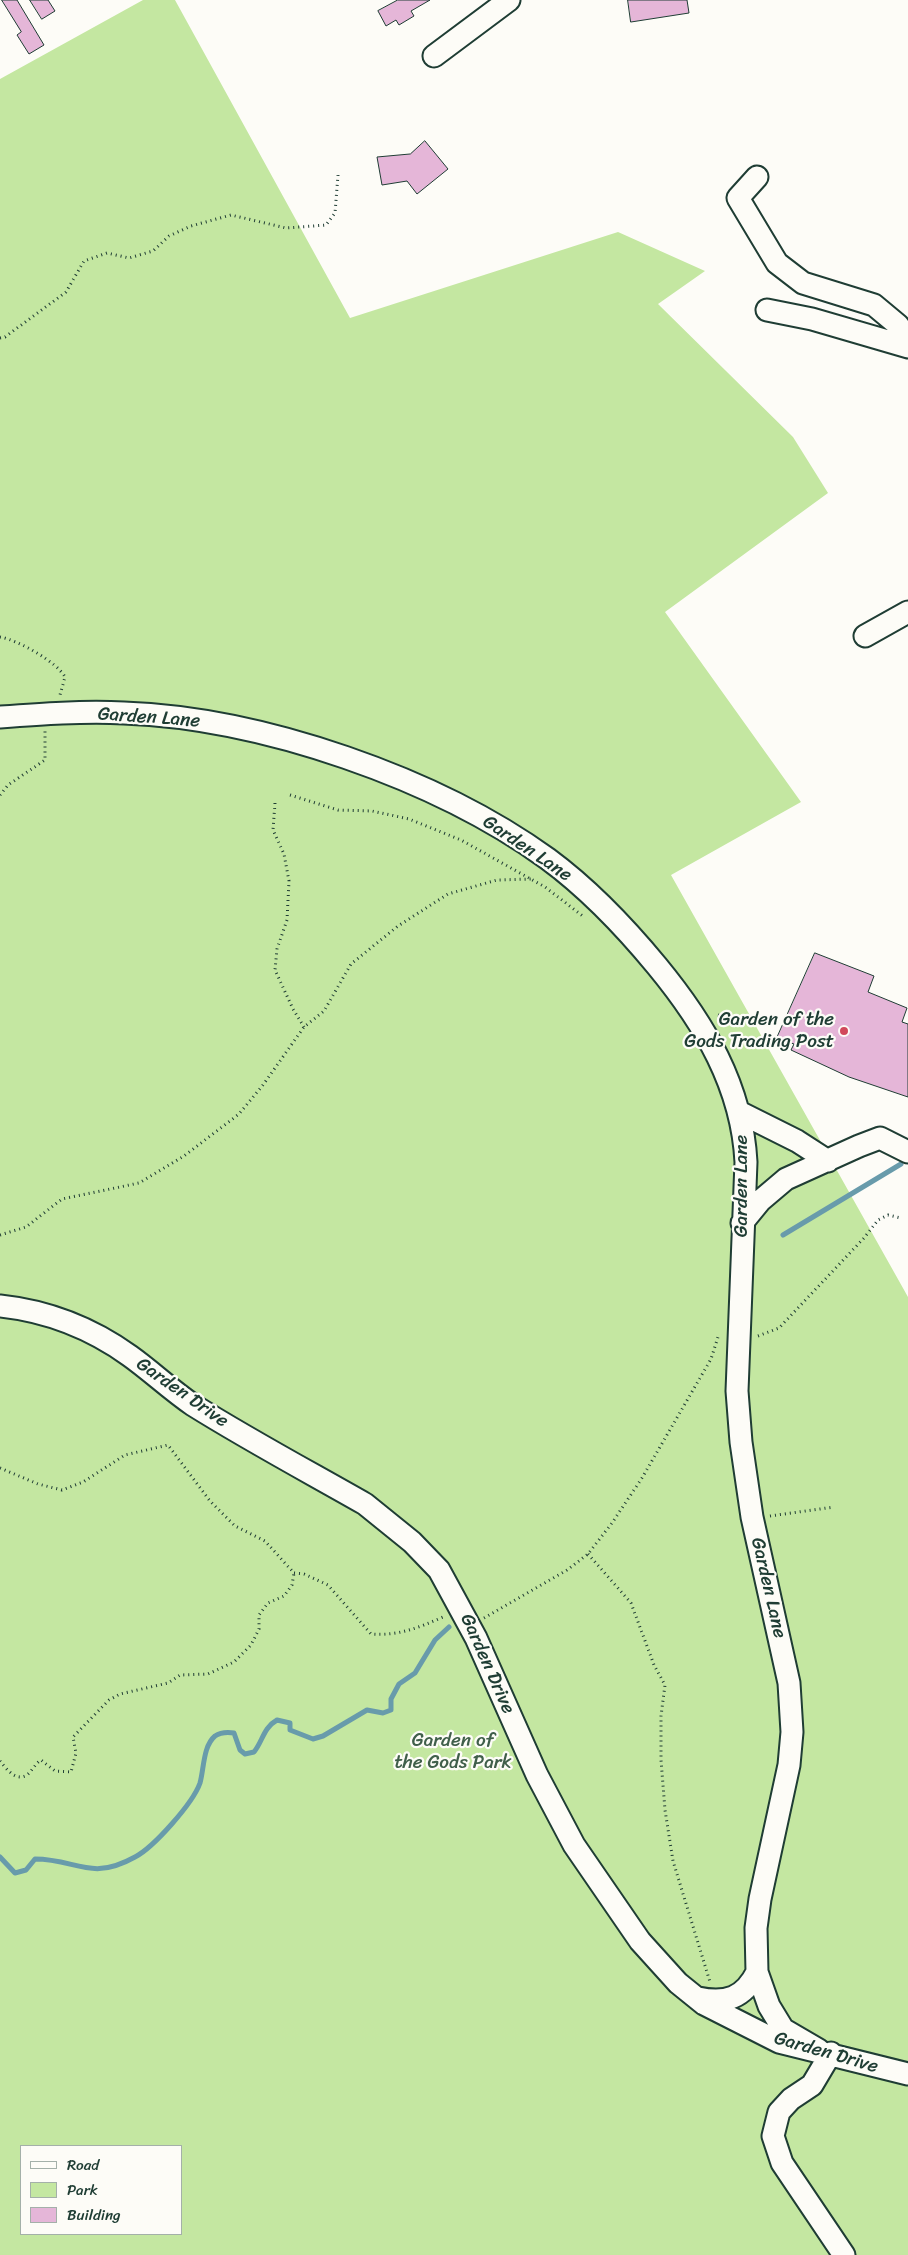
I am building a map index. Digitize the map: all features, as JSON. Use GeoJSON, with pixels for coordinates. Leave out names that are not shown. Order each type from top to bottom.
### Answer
{"type":"FeatureCollection","features":[{"type":"Feature","properties":{"kind":"street"},"geometry":{"type":"LineString","coordinates":[[434,56],[509,0]]}},
{"type":"Feature","properties":{"kind":"street"},"geometry":{"type":"LineString","coordinates":[[757,177],[738,198],[776,263],[803,283],[874,305],[898,325],[908,339]]}},
{"type":"Feature","properties":{"kind":"street"},"geometry":{"type":"LineString","coordinates":[[767,310],[812,319],[908,347]]}},
{"type":"Feature","properties":{"kind":"street"},"geometry":{"type":"LineString","coordinates":[[865,636],[908,612]]}},
{"type":"Feature","properties":{"kind":"street","name":"Garden Lane"},"geometry":{"type":"LineString","coordinates":[[0,717],[124,713],[230,725],[315,748],[438,795],[547,859],[593,896],[635,940],[676,989],[711,1040],[739,1112],[745,1139],[746,1162],[742,1222],[737,1391],[741,1442],[752,1517],[789,1683],[792,1716],[788,1765],[760,1899],[756,1928],[757,1972],[768,2006],[783,2029],[825,2052]]}},
{"type":"Feature","properties":{"kind":"street"},"geometry":{"type":"LineString","coordinates":[[739,1112],[797,1141],[828,1161]]}},
{"type":"Feature","properties":{"kind":"street"},"geometry":{"type":"LineString","coordinates":[[742,1222],[773,1189],[786,1179],[859,1146],[880,1138],[908,1152]]}},
{"type":"Feature","properties":{"kind":"street","name":"Garden Drive"},"geometry":{"type":"LineString","coordinates":[[0,1306],[20,1308],[66,1320],[99,1337],[129,1355],[190,1403],[365,1504],[412,1542],[439,1570],[464,1612],[537,1775],[574,1845],[640,1941],[678,1983],[705,2000],[704,2004],[780,2042],[908,2074]]}},
{"type":"Feature","properties":{"kind":"street"},"geometry":{"type":"LineString","coordinates":[[705,2000],[740,1994],[750,1987],[757,1972]]}},
{"type":"Feature","properties":{"kind":"street"},"geometry":{"type":"LineString","coordinates":[[825,2052],[812,2085],[792,2099],[779,2112],[773,2136],[782,2163],[844,2255]]}},
{"type":"Feature","properties":{"kind":"path"},"geometry":{"type":"LineString","coordinates":[[0,338],[5,337],[66,292],[84,260],[107,252],[129,258],[153,251],[170,236],[191,226],[231,215],[286,228],[326,225],[335,213],[338,175]]}},
{"type":"Feature","properties":{"kind":"path"},"geometry":{"type":"LineString","coordinates":[[290,795],[338,810],[372,811],[409,819],[461,840],[545,886],[592,923]]}},
{"type":"Feature","properties":{"kind":"path"},"geometry":{"type":"LineString","coordinates":[[275,803],[273,830],[284,854],[289,881],[286,920],[277,949],[275,970],[293,1010],[304,1027]]}},
{"type":"Feature","properties":{"kind":"path"},"geometry":{"type":"LineString","coordinates":[[0,1235],[26,1227],[62,1199],[139,1183],[184,1156],[239,1114],[263,1085],[304,1027],[324,1011],[351,964],[405,922],[448,894],[497,880],[532,879]]}},
{"type":"Feature","properties":{"kind":"path"},"geometry":{"type":"LineString","coordinates":[[714,1010],[720,1017],[748,1023]]}},
{"type":"Feature","properties":{"kind":"path"},"geometry":{"type":"LineString","coordinates":[[718,1342],[764,1334],[779,1328],[864,1238],[878,1220],[888,1215],[901,1218]]}},
{"type":"Feature","properties":{"kind":"path"},"geometry":{"type":"LineString","coordinates":[[0,1468],[38,1484],[62,1490],[82,1482],[125,1455],[168,1445],[210,1501],[236,1526],[266,1541],[294,1573],[304,1574],[328,1585],[370,1634],[390,1635],[464,1612],[482,1619],[567,1570],[588,1554],[612,1523],[642,1478],[711,1359],[718,1342],[719,1333]]}},
{"type":"Feature","properties":{"kind":"path"},"geometry":{"type":"LineString","coordinates":[[752,1517],[808,1512],[834,1507]]}},
{"type":"Feature","properties":{"kind":"path"},"geometry":{"type":"LineString","coordinates":[[588,1554],[630,1603],[654,1665],[665,1685],[660,1716],[665,1810],[673,1861],[700,1945],[705,2000]]}},
{"type":"Feature","properties":{"kind":"path"},"geometry":{"type":"LineString","coordinates":[[0,1761],[10,1773],[18,1777],[27,1775],[35,1764],[41,1760],[55,1771],[71,1772],[76,1753],[74,1737],[109,1700],[140,1688],[168,1683],[180,1675],[197,1676],[208,1674],[234,1662],[251,1645],[259,1629],[259,1615],[268,1603],[284,1596],[292,1585],[294,1573]]}},
{"type":"Feature","properties":{"kind":"green space","name":"Garden of the Gods Park"},"geometry":{"type":"Polygon","coordinates":[[[143,0],[175,0],[350,318],[618,232],[705,271],[658,304],[793,437],[828,493],[665,612],[801,802],[671,875],[908,1297],[908,2255],[0,2255],[0,79],[143,0]]]}},
{"type":"Feature","properties":{"kind":"building"},"geometry":{"type":"Polygon","coordinates":[[[2,0],[17,0],[44,45],[29,54],[17,35],[21,32],[2,0]]]}},
{"type":"Feature","properties":{"kind":"building"},"geometry":{"type":"Polygon","coordinates":[[[30,0],[48,0],[55,11],[42,19],[30,0]]]}},
{"type":"Feature","properties":{"kind":"building"},"geometry":{"type":"Polygon","coordinates":[[[398,0],[430,0],[411,11],[414,16],[399,25],[396,20],[386,26],[378,11],[398,0]]]}},
{"type":"Feature","properties":{"kind":"building"},"geometry":{"type":"Polygon","coordinates":[[[628,0],[687,0],[689,13],[631,22],[628,0]]]}},
{"type":"Feature","properties":{"kind":"building"},"geometry":{"type":"Polygon","coordinates":[[[425,141],[448,169],[417,194],[407,181],[382,185],[377,157],[410,154],[425,141]]]}},
{"type":"Feature","properties":{"kind":"building","name":"Garden of the Gods Trading Post"},"geometry":{"type":"Polygon","coordinates":[[[815,953],[874,976],[868,992],[907,1008],[902,1022],[908,1024],[908,1097],[849,1077],[791,1050],[794,1044],[777,1038],[815,953]]]}},
{"type":"Feature","properties":{"kind":"waterway"},"geometry":{"type":"LineString","coordinates":[[783,1235],[901,1164]]}},
{"type":"Feature","properties":{"kind":"waterway"},"geometry":{"type":"LineString","coordinates":[[0,1857],[15,1873],[26,1870],[35,1859],[95,1869],[120,1864],[135,1857],[152,1844],[190,1802],[200,1783],[208,1746],[215,1736],[224,1733],[234,1733],[240,1750],[245,1754],[254,1752],[266,1731],[277,1720],[290,1723],[290,1730],[313,1739],[323,1736],[367,1710],[383,1713],[391,1710],[391,1699],[399,1684],[415,1673],[435,1640],[449,1627]]}},
{"type":"Feature","properties":{"kind":"place","name":"Garden of the Gods Trading Post"},"geometry":{"type":"Point","coordinates":[844,1031]}}]}
